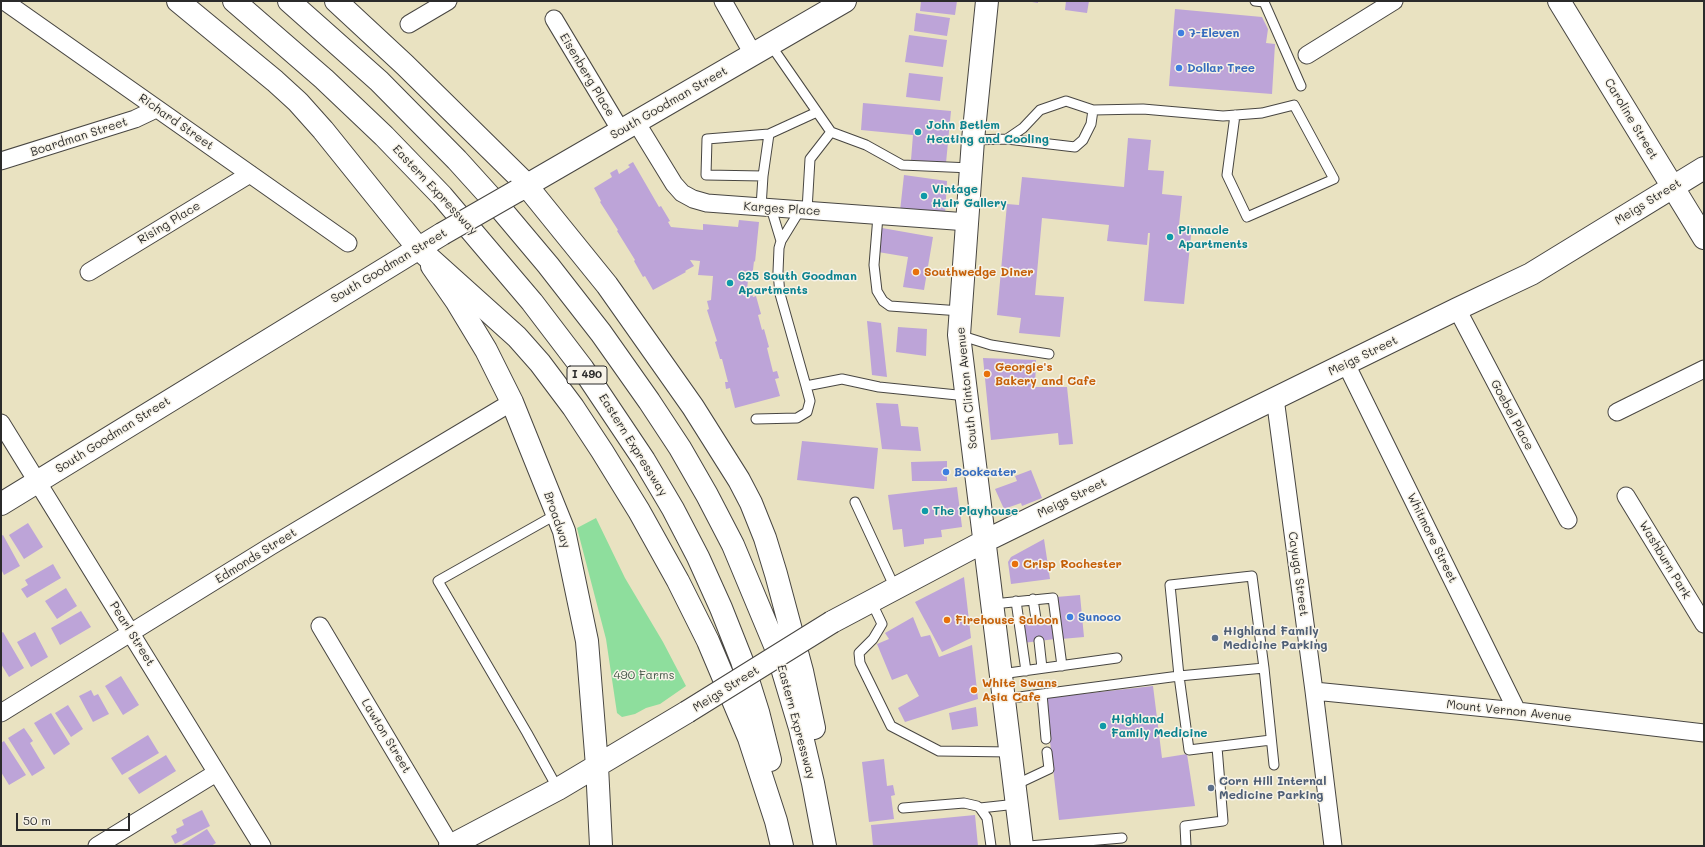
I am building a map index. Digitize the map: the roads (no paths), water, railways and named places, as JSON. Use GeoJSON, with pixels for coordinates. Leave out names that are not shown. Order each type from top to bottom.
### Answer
{"type":"FeatureCollection","features":[{"type":"Feature","properties":{"kind":"main road"},"geometry":{"type":"LineString","coordinates":[[178,1],[250,60],[298,102],[323,130],[418,248],[525,345],[573,407],[618,476],[678,581],[718,661],[749,738],[776,821],[782,846]]}},
{"type":"Feature","properties":{"kind":"main road","name":"Eastern Expressway"},"geometry":{"type":"LineString","coordinates":[[234,1],[304,60],[344,98],[404,156],[460,216],[537,308],[583,369],[626,430],[656,478],[686,533],[732,634],[750,686],[765,739],[776,792],[782,846]]}},
{"type":"Feature","properties":{"kind":"main road","name":"Eastern Expressway"},"geometry":{"type":"LineString","coordinates":[[289,1],[379,81],[452,155],[495,202],[548,265],[601,333],[680,448],[733,545],[776,648],[802,735],[826,846]]}},
{"type":"Feature","properties":{"kind":"main road"},"geometry":{"type":"LineString","coordinates":[[336,1],[406,65],[522,188],[599,275],[693,407],[736,475],[751,503],[773,561],[803,678],[818,755],[826,846]]}},
{"type":"Feature","properties":{"kind":"main road","name":"South Goodman Street"},"geometry":{"type":"LineString","coordinates":[[1,504],[418,248],[845,1]]}},
{"type":"Feature","properties":{"kind":"main road","name":"South Clinton Avenue"},"geometry":{"type":"LineString","coordinates":[[987,1],[973,140],[959,335],[1022,846]]}},
{"type":"Feature","properties":{"kind":"main road","name":"Caroline Street"},"geometry":{"type":"LineString","coordinates":[[1559,1],[1704,238]]}},
{"type":"Feature","properties":{"kind":"main road","name":"Meigs Street"},"geometry":{"type":"LineString","coordinates":[[450,846],[558,789],[598,766],[832,622],[985,541],[1531,274],[1704,168]]}},
{"type":"Feature","properties":{"kind":"main road","name":"Broadway"},"geometry":{"type":"LineString","coordinates":[[418,248],[441,279],[486,350],[512,402],[564,531],[587,641],[598,766],[601,846]]}},
{"type":"Feature","properties":{"kind":"street","name":"Richard Street"},"geometry":{"type":"LineString","coordinates":[[4,1],[348,243]]}},
{"type":"Feature","properties":{"kind":"street"},"geometry":{"type":"LineString","coordinates":[[409,24],[448,1]]}},
{"type":"Feature","properties":{"kind":"street"},"geometry":{"type":"LineString","coordinates":[[724,1],[761,49]]}},
{"type":"Feature","properties":{"kind":"street"},"geometry":{"type":"LineString","coordinates":[[1307,55],[1394,1]]}},
{"type":"Feature","properties":{"kind":"street","name":"Eisenberg Place"},"geometry":{"type":"LineString","coordinates":[[554,19],[628,127]]}},
{"type":"Feature","properties":{"kind":"street","name":"Boardman Street"},"geometry":{"type":"LineString","coordinates":[[1,161],[135,119],[156,109]]}},
{"type":"Feature","properties":{"kind":"street","name":"Karges Place"},"geometry":{"type":"LineString","coordinates":[[628,127],[682,193],[693,199],[706,203],[968,222]]}},
{"type":"Feature","properties":{"kind":"street","name":"Rising Place"},"geometry":{"type":"LineString","coordinates":[[89,272],[250,174]]}},
{"type":"Feature","properties":{"kind":"street","name":"Goebel Place"},"geometry":{"type":"LineString","coordinates":[[1457,309],[1568,520]]}},
{"type":"Feature","properties":{"kind":"street","name":"Whitmore Street"},"geometry":{"type":"LineString","coordinates":[[1346,364],[1517,711]]}},
{"type":"Feature","properties":{"kind":"street"},"geometry":{"type":"LineString","coordinates":[[1617,412],[1704,369]]}},
{"type":"Feature","properties":{"kind":"street","name":"Cayuga Street"},"geometry":{"type":"LineString","coordinates":[[1275,398],[1333,846]]}},
{"type":"Feature","properties":{"kind":"street","name":"Edmonds Street"},"geometry":{"type":"LineString","coordinates":[[1,713],[271,546],[512,402]]}},
{"type":"Feature","properties":{"kind":"street","name":"Pearl Street"},"geometry":{"type":"LineString","coordinates":[[1,423],[132,633],[216,773],[262,846]]}},
{"type":"Feature","properties":{"kind":"street","name":"Washburn Park"},"geometry":{"type":"LineString","coordinates":[[1626,496],[1704,624]]}},
{"type":"Feature","properties":{"kind":"street","name":"Lawton Street"},"geometry":{"type":"LineString","coordinates":[[320,626],[450,846]]}},
{"type":"Feature","properties":{"kind":"street","name":"Mount Vernon Avenue"},"geometry":{"type":"LineString","coordinates":[[1314,691],[1517,711],[1704,733]]}},
{"type":"Feature","properties":{"kind":"street"},"geometry":{"type":"LineString","coordinates":[[97,846],[216,773]]}},
{"type":"Feature","properties":{"kind":"lane"},"geometry":{"type":"LineString","coordinates":[[1255,1],[1264,2],[1301,86]]}},
{"type":"Feature","properties":{"kind":"lane"},"geometry":{"type":"LineString","coordinates":[[761,49],[817,112],[831,132],[866,145],[902,165],[972,168]]}},
{"type":"Feature","properties":{"kind":"lane"},"geometry":{"type":"LineString","coordinates":[[1007,139],[1023,128],[1040,110],[1066,101],[1093,110],[1143,109],[1223,116],[1235,115],[1262,113],[1294,105],[1334,180],[1247,217],[1227,175],[1235,115]]}},
{"type":"Feature","properties":{"kind":"lane"},"geometry":{"type":"LineString","coordinates":[[973,140],[1007,139],[1075,147],[1083,140],[1091,124],[1093,110]]}},
{"type":"Feature","properties":{"kind":"lane"},"geometry":{"type":"LineString","coordinates":[[763,176],[706,174],[707,139],[769,134],[817,112]]}},
{"type":"Feature","properties":{"kind":"lane"},"geometry":{"type":"LineString","coordinates":[[756,418],[797,418],[807,412],[810,401],[780,294],[778,272],[779,248],[781,241],[804,210],[810,159],[831,132]]}},
{"type":"Feature","properties":{"kind":"lane"},"geometry":{"type":"LineString","coordinates":[[769,134],[763,176],[766,207],[781,241]]}},
{"type":"Feature","properties":{"kind":"lane"},"geometry":{"type":"LineString","coordinates":[[878,216],[874,265],[878,291],[883,301],[890,306],[961,310]]}},
{"type":"Feature","properties":{"kind":"lane"},"geometry":{"type":"LineString","coordinates":[[959,335],[991,345],[1049,354]]}},
{"type":"Feature","properties":{"kind":"lane"},"geometry":{"type":"LineString","coordinates":[[806,386],[842,379],[879,387],[967,396]]}},
{"type":"Feature","properties":{"kind":"lane"},"geometry":{"type":"LineString","coordinates":[[855,502],[895,588]]}},
{"type":"Feature","properties":{"kind":"lane"},"geometry":{"type":"LineString","coordinates":[[557,514],[438,581],[528,733],[558,789]]}},
{"type":"Feature","properties":{"kind":"lane"},"geometry":{"type":"LineString","coordinates":[[1271,740],[1189,750],[1179,676],[1170,585],[1252,576],[1264,668],[1274,765]]}},
{"type":"Feature","properties":{"kind":"lane"},"geometry":{"type":"LineString","coordinates":[[993,604],[1053,598],[1062,666]]}},
{"type":"Feature","properties":{"kind":"lane"},"geometry":{"type":"LineString","coordinates":[[1033,599],[1036,619]]}},
{"type":"Feature","properties":{"kind":"lane"},"geometry":{"type":"LineString","coordinates":[[871,601],[882,624],[873,638],[859,653],[860,663],[891,726],[939,751],[1011,752]]}},
{"type":"Feature","properties":{"kind":"lane"},"geometry":{"type":"LineString","coordinates":[[1016,601],[1026,671]]}},
{"type":"Feature","properties":{"kind":"lane"},"geometry":{"type":"LineString","coordinates":[[1039,641],[1042,668]]}},
{"type":"Feature","properties":{"kind":"lane"},"geometry":{"type":"LineString","coordinates":[[1001,674],[1117,658]]}},
{"type":"Feature","properties":{"kind":"lane"},"geometry":{"type":"LineString","coordinates":[[1004,699],[1179,676],[1264,668]]}},
{"type":"Feature","properties":{"kind":"lane"},"geometry":{"type":"LineString","coordinates":[[1042,694],[1046,739]]}},
{"type":"Feature","properties":{"kind":"lane"},"geometry":{"type":"LineString","coordinates":[[1186,846],[1185,826],[1223,821],[1217,746]]}},
{"type":"Feature","properties":{"kind":"lane"},"geometry":{"type":"LineString","coordinates":[[903,808],[964,803],[980,808],[1016,795],[1049,769],[1047,752]]}},
{"type":"Feature","properties":{"kind":"lane"},"geometry":{"type":"LineString","coordinates":[[980,808],[987,818],[991,846]]}},
{"type":"Feature","properties":{"kind":"lane"},"geometry":{"type":"LineString","coordinates":[[1029,846],[1122,838]]}},
{"type":"Feature","properties":{"kind":"place","name":"7-Eleven"},"geometry":{"type":"Point","coordinates":[1181,33]}},
{"type":"Feature","properties":{"kind":"place","name":"Dollar Tree"},"geometry":{"type":"Point","coordinates":[1179,68]}},
{"type":"Feature","properties":{"kind":"place","name":"John Betlem Heating and Cooling"},"geometry":{"type":"Point","coordinates":[918,132]}},
{"type":"Feature","properties":{"kind":"place","name":"Vintage Hair Gallery"},"geometry":{"type":"Point","coordinates":[924,196]}},
{"type":"Feature","properties":{"kind":"place","name":"Pinnacle Apartments"},"geometry":{"type":"Point","coordinates":[1170,237]}},
{"type":"Feature","properties":{"kind":"place","name":"Southwedge Diner"},"geometry":{"type":"Point","coordinates":[916,272]}},
{"type":"Feature","properties":{"kind":"place","name":"625 South Goodman Apartments"},"geometry":{"type":"Point","coordinates":[730,283]}},
{"type":"Feature","properties":{"kind":"place","name":"Georgie's Bakery and Cafe"},"geometry":{"type":"Point","coordinates":[987,374]}},
{"type":"Feature","properties":{"kind":"place","name":"Bookeater"},"geometry":{"type":"Point","coordinates":[946,472]}},
{"type":"Feature","properties":{"kind":"place","name":"The Playhouse"},"geometry":{"type":"Point","coordinates":[925,511]}},
{"type":"Feature","properties":{"kind":"place","name":"Crisp Rochester"},"geometry":{"type":"Point","coordinates":[1015,564]}},
{"type":"Feature","properties":{"kind":"place","name":"Sunoco"},"geometry":{"type":"Point","coordinates":[1070,617]}},
{"type":"Feature","properties":{"kind":"place","name":"Firehouse Saloon"},"geometry":{"type":"Point","coordinates":[947,620]}},
{"type":"Feature","properties":{"kind":"place","name":"Highland Family Medicine Parking"},"geometry":{"type":"Point","coordinates":[1215,638]}},
{"type":"Feature","properties":{"kind":"place","name":"White Swans Asia Cafe"},"geometry":{"type":"Point","coordinates":[974,690]}},
{"type":"Feature","properties":{"kind":"place","name":"Highland Family Medicine"},"geometry":{"type":"Point","coordinates":[1103,726]}},
{"type":"Feature","properties":{"kind":"place","name":"Corn Hill Internal Medicine Parking"},"geometry":{"type":"Point","coordinates":[1211,788]}},
{"type":"Feature","properties":{"kind":"park label","name":"490 Farms"},"geometry":{"type":"Point","coordinates":[644,675]}}]}
